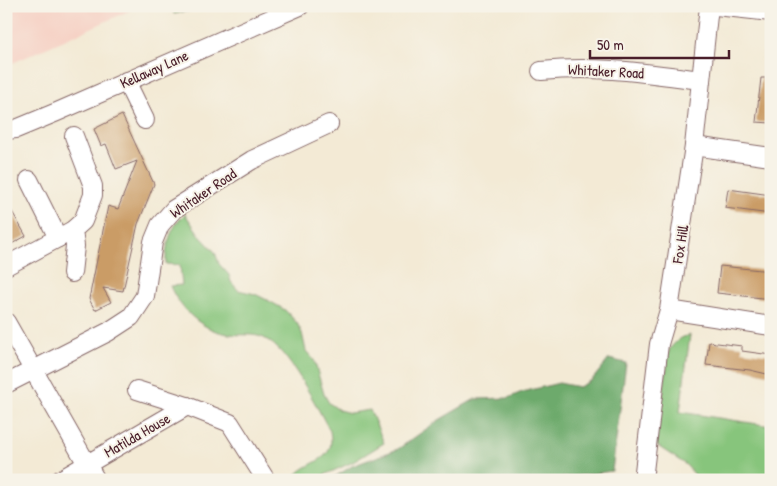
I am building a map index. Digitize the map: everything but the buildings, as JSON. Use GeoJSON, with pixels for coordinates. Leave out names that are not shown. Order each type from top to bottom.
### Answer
{"type":"FeatureCollection","features":[{"type":"Feature","properties":{"kind":"street","name":"Kellaway Lane"},"geometry":{"type":"LineString","coordinates":[[6,130],[16,129],[300,6]]}},
{"type":"Feature","properties":{"kind":"street","name":"Fox Hill"},"geometry":{"type":"LineString","coordinates":[[644,480],[659,344],[669,310],[694,146],[709,6]]}},
{"type":"Feature","properties":{"kind":"street"},"geometry":{"type":"LineString","coordinates":[[716,6],[771,12]]}},
{"type":"Feature","properties":{"kind":"street","name":"Whitaker Road"},"geometry":{"type":"LineString","coordinates":[[541,71],[572,68],[633,70],[701,80]]}},
{"type":"Feature","properties":{"kind":"street"},"geometry":{"type":"LineString","coordinates":[[126,81],[145,120]]}},
{"type":"Feature","properties":{"kind":"street","name":"Whitaker Road"},"geometry":{"type":"LineString","coordinates":[[6,384],[108,332],[131,316],[145,296],[153,242],[160,225],[174,209],[252,160],[328,124]]}},
{"type":"Feature","properties":{"kind":"street"},"geometry":{"type":"LineString","coordinates":[[6,266],[66,234],[83,221],[93,195],[93,186],[74,136]]}},
{"type":"Feature","properties":{"kind":"street"},"geometry":{"type":"LineString","coordinates":[[694,146],[771,157]]}},
{"type":"Feature","properties":{"kind":"street"},"geometry":{"type":"LineString","coordinates":[[29,180],[75,246],[72,273]]}},
{"type":"Feature","properties":{"kind":"street"},"geometry":{"type":"LineString","coordinates":[[669,310],[771,326]]}},
{"type":"Feature","properties":{"kind":"street"},"geometry":{"type":"LineString","coordinates":[[6,322],[96,480]]}},
{"type":"Feature","properties":{"kind":"street","name":"Matilda House"},"geometry":{"type":"LineString","coordinates":[[137,390],[187,406],[230,423],[266,480]]}},
{"type":"Feature","properties":{"kind":"street","name":"Matilda House"},"geometry":{"type":"LineString","coordinates":[[60,480],[187,406]]}},
{"type":"Feature","properties":{"kind":"shaded area"},"geometry":{"type":"Polygon","coordinates":[[[6,6],[140,6],[6,66],[6,6]]]}},
{"type":"Feature","properties":{"kind":"green space"},"geometry":{"type":"Polygon","coordinates":[[[172,6],[210,6],[174,14],[172,6]]]}},
{"type":"Feature","properties":{"kind":"green space"},"geometry":{"type":"Polygon","coordinates":[[[185,214],[201,237],[215,252],[219,264],[229,275],[231,282],[238,290],[255,294],[271,302],[285,310],[297,323],[302,333],[306,351],[314,360],[324,394],[329,403],[339,410],[350,413],[370,410],[384,443],[353,462],[313,480],[292,480],[298,473],[325,456],[331,442],[330,431],[302,380],[274,345],[260,336],[230,334],[211,329],[194,318],[174,295],[170,286],[182,285],[180,265],[166,264],[166,257],[170,236],[176,224],[185,214]]]}},
{"type":"Feature","properties":{"kind":"green space"},"geometry":{"type":"Polygon","coordinates":[[[690,335],[680,412],[771,426],[771,480],[700,480],[685,464],[656,445],[669,350],[678,340],[690,335]]]}},
{"type":"Feature","properties":{"kind":"green space"},"geometry":{"type":"Polygon","coordinates":[[[609,359],[626,363],[612,471],[549,480],[330,480],[352,466],[398,449],[439,420],[475,399],[508,398],[522,392],[559,383],[579,387],[592,380],[609,359]]]}}]}
